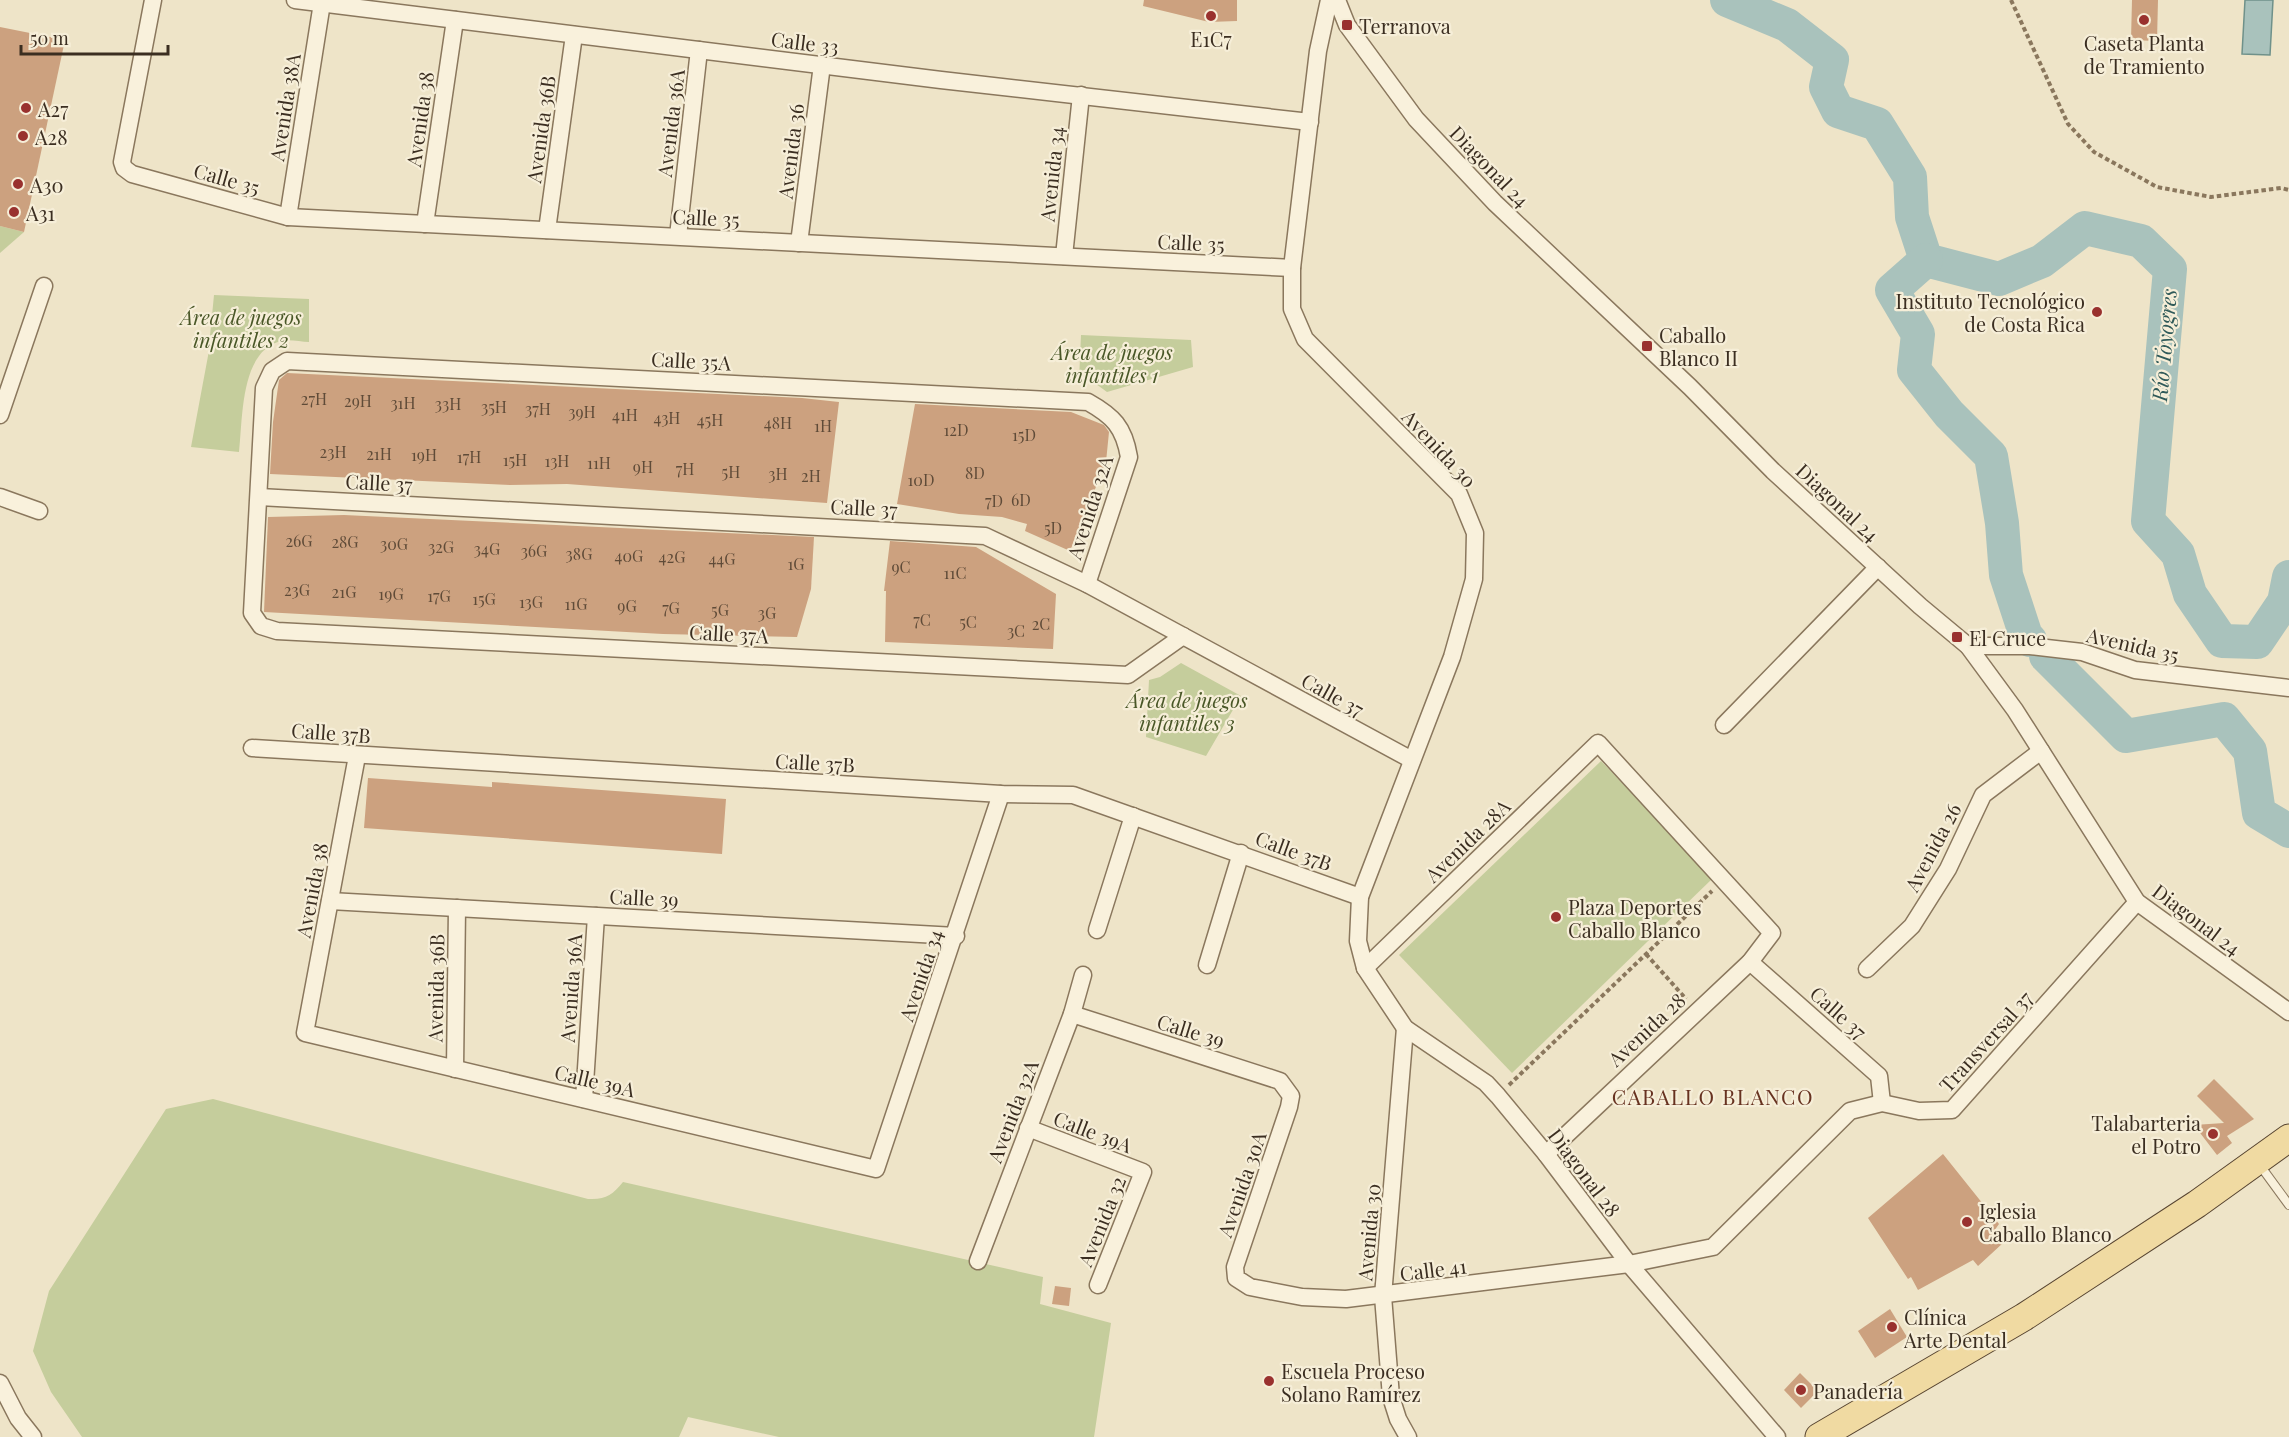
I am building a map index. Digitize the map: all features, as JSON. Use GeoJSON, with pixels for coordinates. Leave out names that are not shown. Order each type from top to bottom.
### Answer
{"type":"FeatureCollection","features":[{"type":"Feature","properties":{"kind":"main road"},"geometry":{"type":"LineString","coordinates":[[1819,1437],[2024,1317],[2257,1162],[2289,1138]]}},
{"type":"Feature","properties":{"kind":"street","name":"Calle 35"},"geometry":{"type":"LineString","coordinates":[[153,0],[122,162],[124,168],[132,174],[288,217],[1292,268]]}},
{"type":"Feature","properties":{"kind":"street","name":"Calle 33"},"geometry":{"type":"LineString","coordinates":[[295,0],[1310,122]]}},
{"type":"Feature","properties":{"kind":"street","name":"Avenida 30"},"geometry":{"type":"LineString","coordinates":[[1329,0],[1318,51],[1292,268],[1292,309],[1305,339],[1459,494],[1475,533],[1474,579],[1455,646],[1360,897],[1358,941]]}},
{"type":"Feature","properties":{"kind":"street","name":"Diagonal 24"},"geometry":{"type":"LineString","coordinates":[[1337,0],[1347,25],[1416,119],[1495,203],[1690,387],[1773,471],[1968,646],[2015,710],[2137,902],[2289,1012]]}},
{"type":"Feature","properties":{"kind":"street","name":"Avenida 38A"},"geometry":{"type":"LineString","coordinates":[[288,217],[322,3]]}},
{"type":"Feature","properties":{"kind":"street","name":"Avenida 38"},"geometry":{"type":"LineString","coordinates":[[425,224],[455,20]]}},
{"type":"Feature","properties":{"kind":"street","name":"Avenida 36B"},"geometry":{"type":"LineString","coordinates":[[547,230],[574,35]]}},
{"type":"Feature","properties":{"kind":"street","name":"Avenida 36A"},"geometry":{"type":"LineString","coordinates":[[678,236],[699,50]]}},
{"type":"Feature","properties":{"kind":"street","name":"Avenida 36"},"geometry":{"type":"LineString","coordinates":[[799,243],[822,65]]}},
{"type":"Feature","properties":{"kind":"street","name":"Avenida 34"},"geometry":{"type":"LineString","coordinates":[[1064,256],[1081,95]]}},
{"type":"Feature","properties":{"kind":"street"},"geometry":{"type":"LineString","coordinates":[[0,415],[44,286]]}},
{"type":"Feature","properties":{"kind":"street","name":"Calle 35A"},"geometry":{"type":"LineString","coordinates":[[259,497],[264,388],[272,371],[287,361],[1088,402],[1108,413]]}},
{"type":"Feature","properties":{"kind":"street","name":"Avenida 32A"},"geometry":{"type":"LineString","coordinates":[[1087,584],[1129,456],[1125,436],[1108,413]]}},
{"type":"Feature","properties":{"kind":"street"},"geometry":{"type":"LineString","coordinates":[[0,497],[39,511]]}},
{"type":"Feature","properties":{"kind":"street","name":"Calle 37"},"geometry":{"type":"LineString","coordinates":[[259,497],[970,533],[998,540],[1087,584],[1412,760]]}},
{"type":"Feature","properties":{"kind":"street","name":"Calle 37A"},"geometry":{"type":"LineString","coordinates":[[259,497],[252,613],[261,626],[277,631],[1128,675],[1183,636]]}},
{"type":"Feature","properties":{"kind":"street"},"geometry":{"type":"LineString","coordinates":[[1724,725],[1878,567]]}},
{"type":"Feature","properties":{"kind":"street","name":"Avenida 35"},"geometry":{"type":"LineString","coordinates":[[1968,646],[2030,646],[2082,652],[2135,670],[2289,688]]}},
{"type":"Feature","properties":{"kind":"street","name":"Avenida 28A"},"geometry":{"type":"LineString","coordinates":[[1365,968],[1598,743],[1725,879]]}},
{"type":"Feature","properties":{"kind":"street","name":"Calle 37B"},"geometry":{"type":"LineString","coordinates":[[252,748],[1001,794],[1073,795],[1360,897]]}},
{"type":"Feature","properties":{"kind":"street","name":"Avenida 26"},"geometry":{"type":"LineString","coordinates":[[1867,969],[1912,926],[1948,869],[1983,795],[2041,751]]}},
{"type":"Feature","properties":{"kind":"street","name":"Avenida 38"},"geometry":{"type":"LineString","coordinates":[[305,1033],[357,756]]}},
{"type":"Feature","properties":{"kind":"street","name":"Avenida 34"},"geometry":{"type":"LineString","coordinates":[[876,1169],[956,936],[1001,794]]}},
{"type":"Feature","properties":{"kind":"street"},"geometry":{"type":"LineString","coordinates":[[1097,930],[1133,816]]}},
{"type":"Feature","properties":{"kind":"street"},"geometry":{"type":"LineString","coordinates":[[1207,965],[1240,853]]}},
{"type":"Feature","properties":{"kind":"street","name":"Avenida 28"},"geometry":{"type":"LineString","coordinates":[[1546,1154],[1750,962],[1772,933],[1725,879]]}},
{"type":"Feature","properties":{"kind":"street","name":"Calle 39"},"geometry":{"type":"LineString","coordinates":[[330,901],[956,936]]}},
{"type":"Feature","properties":{"kind":"street","name":"Transversal 37"},"geometry":{"type":"LineString","coordinates":[[1629,1264],[1713,1246],[1850,1111],[1882,1103],[1919,1112],[1952,1110],[2137,902]]}},
{"type":"Feature","properties":{"kind":"street","name":"Avenida 36B"},"geometry":{"type":"LineString","coordinates":[[455,1068],[457,908]]}},
{"type":"Feature","properties":{"kind":"street","name":"Avenida 36A"},"geometry":{"type":"LineString","coordinates":[[584,1099],[596,916]]}},
{"type":"Feature","properties":{"kind":"street","name":"Diagonal 28"},"geometry":{"type":"LineString","coordinates":[[1358,941],[1365,968],[1406,1028],[1486,1083],[1498,1096],[1546,1154],[1629,1264],[1777,1437]]}},
{"type":"Feature","properties":{"kind":"street","name":"Calle 37"},"geometry":{"type":"LineString","coordinates":[[1750,962],[1879,1076],[1882,1103]]}},
{"type":"Feature","properties":{"kind":"street","name":"Avenida 32A"},"geometry":{"type":"LineString","coordinates":[[978,1261],[1072,1014],[1083,975]]}},
{"type":"Feature","properties":{"kind":"street","name":"Calle 39"},"geometry":{"type":"LineString","coordinates":[[1072,1014],[1270,1076],[1280,1081],[1291,1096]]}},
{"type":"Feature","properties":{"kind":"street","name":"Avenida 30"},"geometry":{"type":"LineString","coordinates":[[1406,1028],[1383,1296],[1391,1397],[1398,1419],[1408,1437]]}},
{"type":"Feature","properties":{"kind":"street","name":"Calle 39A"},"geometry":{"type":"LineString","coordinates":[[305,1033],[876,1169]]}},
{"type":"Feature","properties":{"kind":"street","name":"Avenida 30A"},"geometry":{"type":"LineString","coordinates":[[1243,1284],[1236,1278],[1235,1268],[1291,1096]]}},
{"type":"Feature","properties":{"kind":"street","name":"Calle 39A"},"geometry":{"type":"LineString","coordinates":[[1028,1128],[1143,1172]]}},
{"type":"Feature","properties":{"kind":"street","name":"Avenida 32"},"geometry":{"type":"LineString","coordinates":[[1098,1285],[1143,1172]]}},
{"type":"Feature","properties":{"kind":"street","name":"Calle 41"},"geometry":{"type":"LineString","coordinates":[[1243,1284],[1302,1297],[1383,1296],[1629,1264]]}},
{"type":"Feature","properties":{"kind":"street"},"geometry":{"type":"LineString","coordinates":[[0,1383],[18,1418],[33,1437]]}},
{"type":"Feature","properties":{"kind":"lane"},"geometry":{"type":"LineString","coordinates":[[2257,1162],[2289,1205]]}},
{"type":"Feature","properties":{"kind":"path"},"geometry":{"type":"LineString","coordinates":[[2011,0],[2068,124],[2094,152],[2157,187],[2211,197],[2282,188],[2289,190]]}},
{"type":"Feature","properties":{"kind":"path"},"geometry":{"type":"LineString","coordinates":[[1498,1096],[1725,879]]}},
{"type":"Feature","properties":{"kind":"path"},"geometry":{"type":"LineString","coordinates":[[1646,954],[1696,1011]]}},
{"type":"Feature","properties":{"kind":"green space"},"geometry":{"type":"Polygon","coordinates":[[[0,226],[24,232],[0,253],[0,226]]]}},
{"type":"Feature","properties":{"kind":"green space","name":"Área de juegos infantiles 2"},"geometry":{"type":"Polygon","coordinates":[[[214,295],[309,299],[309,342],[284,340],[268,347],[258,358],[251,372],[243,405],[239,452],[191,447],[208,356],[214,295]]]}},
{"type":"Feature","properties":{"kind":"green space","name":"Área de juegos infantiles 1"},"geometry":{"type":"Polygon","coordinates":[[[1081,335],[1191,340],[1193,367],[1107,392],[1096,384],[1079,380],[1081,335]]]}},
{"type":"Feature","properties":{"kind":"green space","name":"Área de juegos infantiles 3"},"geometry":{"type":"Polygon","coordinates":[[[1181,663],[1241,696],[1206,756],[1146,737],[1149,680],[1160,677],[1181,663]]]}},
{"type":"Feature","properties":{"kind":"green space","name":"Plaza Deportes Caballo Blanco"},"geometry":{"type":"Polygon","coordinates":[[[1601,761],[1713,878],[1512,1073],[1399,955],[1601,761]]]}},
{"type":"Feature","properties":{"kind":"green space"},"geometry":{"type":"Polygon","coordinates":[[[213,1099],[588,1199],[608,1196],[623,1182],[1043,1277],[1040,1304],[1111,1323],[1094,1437],[779,1437],[688,1417],[679,1437],[82,1437],[51,1392],[33,1351],[49,1291],[166,1109],[213,1099]]]}},
{"type":"Feature","properties":{"kind":"water"},"geometry":{"type":"Polygon","coordinates":[[[2245,0],[2273,0],[2270,55],[2242,54],[2245,0]]]}},
{"type":"Feature","properties":{"kind":"building","name":"E1C7"},"geometry":{"type":"Polygon","coordinates":[[[1144,0],[1237,0],[1237,21],[1209,22],[1143,6],[1144,0]]]}},
{"type":"Feature","properties":{"kind":"building","name":"Caseta Planta de Tramiento"},"geometry":{"type":"Polygon","coordinates":[[[2132,0],[2158,0],[2157,41],[2131,40],[2132,0]]]}},
{"type":"Feature","properties":{"kind":"building"},"geometry":{"type":"Polygon","coordinates":[[[0,27],[65,40],[24,232],[0,226],[0,27]]]}},
{"type":"Feature","properties":{"kind":"building"},"geometry":{"type":"Polygon","coordinates":[[[287,373],[802,398],[839,402],[827,503],[567,484],[510,485],[270,474],[273,422],[279,380],[287,373]]]}},
{"type":"Feature","properties":{"kind":"building"},"geometry":{"type":"Polygon","coordinates":[[[915,404],[1071,412],[1104,425],[1109,432],[1106,462],[1070,551],[1025,531],[1027,524],[1002,517],[959,514],[897,504],[915,404]]]}},
{"type":"Feature","properties":{"kind":"building"},"geometry":{"type":"Polygon","coordinates":[[[344,515],[814,537],[811,589],[797,637],[663,634],[264,612],[268,517],[344,515]]]}},
{"type":"Feature","properties":{"kind":"building"},"geometry":{"type":"Polygon","coordinates":[[[890,541],[976,547],[1056,594],[1053,649],[885,642],[886,591],[884,591],[890,541]]]}},
{"type":"Feature","properties":{"kind":"building"},"geometry":{"type":"Polygon","coordinates":[[[368,778],[492,787],[492,782],[726,799],[722,854],[364,828],[368,778]]]}},
{"type":"Feature","properties":{"kind":"building"},"geometry":{"type":"Polygon","coordinates":[[[2214,1079],[2254,1119],[2227,1136],[2232,1143],[2217,1155],[2194,1125],[2224,1123],[2197,1096],[2214,1079]]]}},
{"type":"Feature","properties":{"kind":"building","name":"Iglesia Caballo Blanco"},"geometry":{"type":"Polygon","coordinates":[[[1943,1154],[1999,1224],[1994,1231],[2003,1243],[1978,1266],[1973,1260],[1918,1290],[1911,1277],[1908,1279],[1868,1218],[1943,1154]]]}},
{"type":"Feature","properties":{"kind":"building"},"geometry":{"type":"Polygon","coordinates":[[[1055,1286],[1071,1288],[1069,1306],[1052,1304],[1055,1286]]]}},
{"type":"Feature","properties":{"kind":"building"},"geometry":{"type":"Polygon","coordinates":[[[1890,1309],[1907,1337],[1875,1358],[1858,1331],[1890,1309]]]}},
{"type":"Feature","properties":{"kind":"building","name":"Panadería"},"geometry":{"type":"Polygon","coordinates":[[[1800,1373],[1818,1391],[1801,1408],[1784,1390],[1800,1373]]]}},
{"type":"Feature","properties":{"kind":"waterway","name":"Río Toyogres"},"geometry":{"type":"LineString","coordinates":[[1727,0],[1787,25],[1832,60],[1826,87],[1838,111],[1877,124],[1910,177],[1912,217],[1926,260],[1999,279],[2042,261],[2085,228],[2141,241],[2170,269],[2148,521],[2178,554],[2190,594],[2222,641],[2257,642],[2284,602],[2289,577]]}},
{"type":"Feature","properties":{"kind":"waterway"},"geometry":{"type":"LineString","coordinates":[[1926,260],[1892,290],[1918,334],[1914,370],[1949,414],[1991,456],[2002,523],[2006,575],[2026,636],[2030,640]]}},
{"type":"Feature","properties":{"kind":"waterway"},"geometry":{"type":"LineString","coordinates":[[2046,656],[2126,736],[2224,719],[2250,751],[2259,813],[2289,831]]}},
{"type":"Feature","properties":{"kind":"place","name":"E1C7"},"geometry":{"type":"Point","coordinates":[1211,16]}},
{"type":"Feature","properties":{"kind":"place","name":"Caseta Planta de Tramiento"},"geometry":{"type":"Point","coordinates":[2144,20]}},
{"type":"Feature","properties":{"kind":"place","name":"Terranova"},"geometry":{"type":"Point","coordinates":[1347,25]}},
{"type":"Feature","properties":{"kind":"place","name":"A27"},"geometry":{"type":"Point","coordinates":[26,108]}},
{"type":"Feature","properties":{"kind":"place","name":"A28"},"geometry":{"type":"Point","coordinates":[23,136]}},
{"type":"Feature","properties":{"kind":"place","name":"A30"},"geometry":{"type":"Point","coordinates":[18,184]}},
{"type":"Feature","properties":{"kind":"place","name":"A31"},"geometry":{"type":"Point","coordinates":[14,212]}},
{"type":"Feature","properties":{"kind":"place","name":"Instituto Tecnológico de Costa Rica"},"geometry":{"type":"Point","coordinates":[2097,312]}},
{"type":"Feature","properties":{"kind":"place","name":"Caballo Blanco II"},"geometry":{"type":"Point","coordinates":[1647,346]}},
{"type":"Feature","properties":{"kind":"place","name":"El Cruce"},"geometry":{"type":"Point","coordinates":[1957,637]}},
{"type":"Feature","properties":{"kind":"place","name":"Plaza Deportes Caballo Blanco"},"geometry":{"type":"Point","coordinates":[1556,917]}},
{"type":"Feature","properties":{"kind":"place","name":"Talabarteria el Potro"},"geometry":{"type":"Point","coordinates":[2213,1134]}},
{"type":"Feature","properties":{"kind":"place","name":"Iglesia Caballo Blanco"},"geometry":{"type":"Point","coordinates":[1967,1222]}},
{"type":"Feature","properties":{"kind":"place","name":"Clínica Arte Dental"},"geometry":{"type":"Point","coordinates":[1892,1327]}},
{"type":"Feature","properties":{"kind":"place","name":"Escuela Proceso Solano Ramírez"},"geometry":{"type":"Point","coordinates":[1269,1381]}},
{"type":"Feature","properties":{"kind":"place","name":"Panadería"},"geometry":{"type":"Point","coordinates":[1801,1390]}},
{"type":"Feature","properties":{"kind":"district","name":"CABALLO BLANCO"},"geometry":{"type":"Point","coordinates":[1713,1096]}}]}
